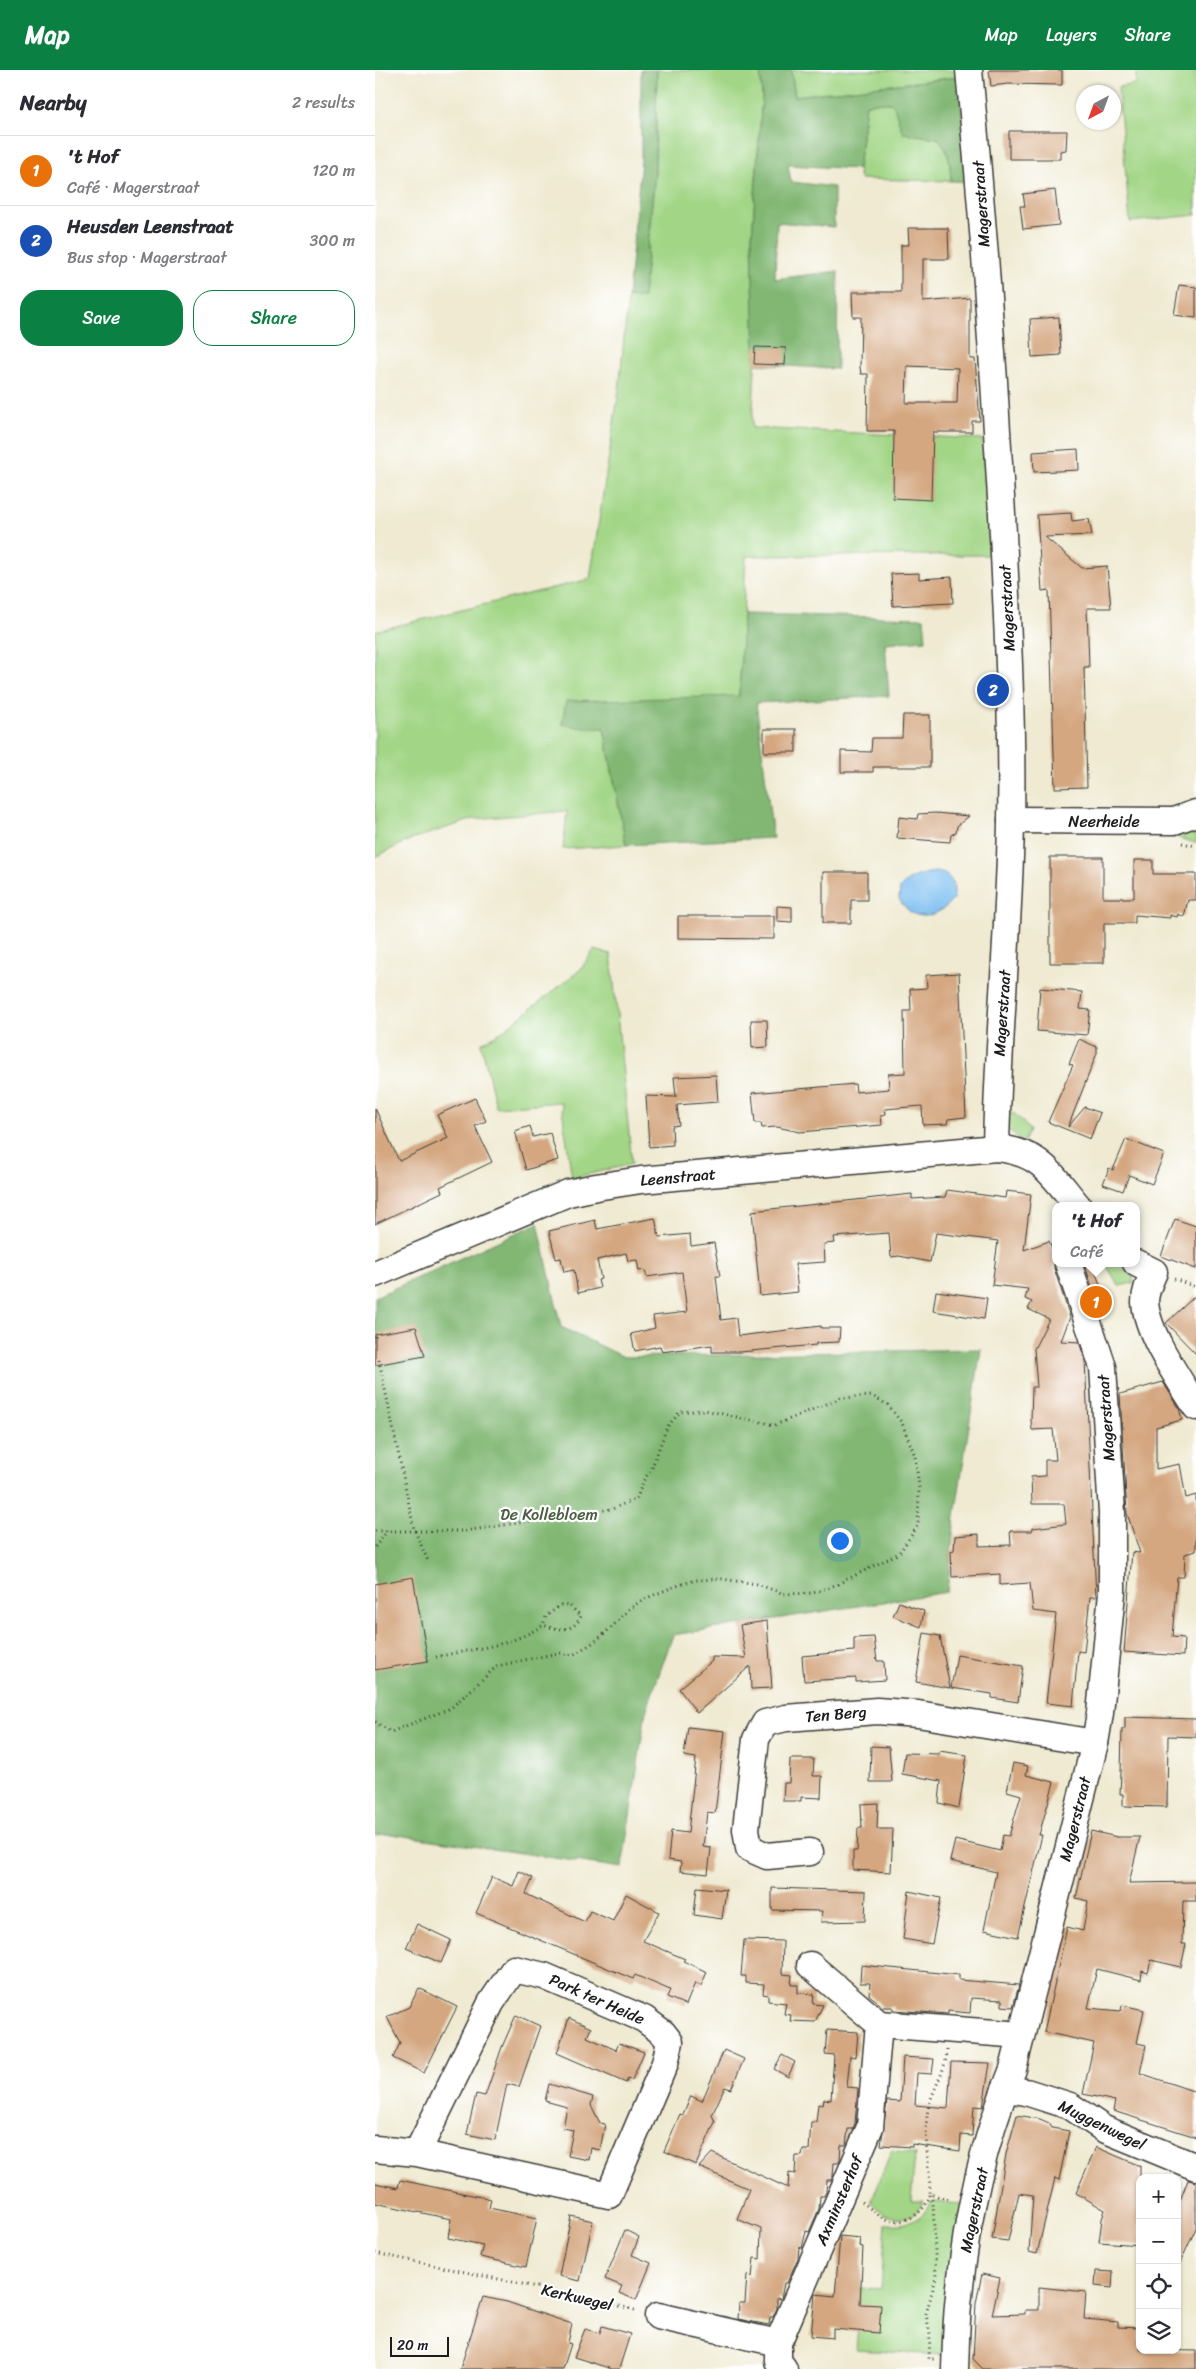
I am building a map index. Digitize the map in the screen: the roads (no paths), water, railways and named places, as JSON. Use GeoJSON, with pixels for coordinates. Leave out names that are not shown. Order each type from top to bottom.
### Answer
{"type":"FeatureCollection","features":[{"type":"Feature","properties":{"kind":"street","name":"Magerstraat"},"geometry":{"type":"LineString","coordinates":[[969,70],[980,181],[996,407],[1010,671],[1011,820],[1007,942],[997,1094],[996,1148]]}},
{"type":"Feature","properties":{"kind":"street","name":"Neerheide"},"geometry":{"type":"LineString","coordinates":[[1011,820],[1174,821],[1196,813]]}},
{"type":"Feature","properties":{"kind":"street","name":"Leenstraat"},"geometry":{"type":"LineString","coordinates":[[375,1274],[526,1209],[568,1194],[596,1186],[641,1180],[996,1148],[1028,1154],[1045,1167],[1072,1202]]}},
{"type":"Feature","properties":{"kind":"street","name":"Magerstraat"},"geometry":{"type":"LineString","coordinates":[[955,2369],[959,2296],[974,2203],[995,2117],[1013,2069],[1095,1742],[1100,1713],[1112,1593],[1112,1512],[1106,1410],[1103,1367],[1069,1267]]}},
{"type":"Feature","properties":{"kind":"street"},"geometry":{"type":"LineString","coordinates":[[1145,1268],[1145,1301],[1148,1317],[1158,1340],[1196,1407]]}},
{"type":"Feature","properties":{"kind":"street","name":"Ten Berg"},"geometry":{"type":"LineString","coordinates":[[810,1852],[767,1856],[749,1848],[746,1829],[756,1740],[765,1723],[786,1718],[877,1711],[918,1714],[1095,1742]]}},
{"type":"Feature","properties":{"kind":"street"},"geometry":{"type":"LineString","coordinates":[[810,1965],[879,2024],[1021,2035]]}},
{"type":"Feature","properties":{"kind":"street","name":"Park ter Heide"},"geometry":{"type":"LineString","coordinates":[[375,2149],[417,2153],[609,2195],[665,2063],[670,2042],[663,2033],[644,2019],[544,1976],[514,1969],[491,2003],[417,2153]]}},
{"type":"Feature","properties":{"kind":"street","name":"Axminsterhof"},"geometry":{"type":"LineString","coordinates":[[778,2343],[869,2127],[879,2024]]}},
{"type":"Feature","properties":{"kind":"street","name":"Muggenwegel"},"geometry":{"type":"LineString","coordinates":[[1005,2089],[1026,2092],[1069,2106],[1104,2129],[1196,2167]]}},
{"type":"Feature","properties":{"kind":"street"},"geometry":{"type":"LineString","coordinates":[[657,2316],[778,2343],[778,2361],[784,2369]]}},
{"type":"Feature","properties":{"kind":"water"},"geometry":{"type":"Polygon","coordinates":[[[935,872],[949,877],[954,889],[953,900],[932,915],[918,915],[911,912],[899,899],[900,888],[907,881],[935,872]]]}},
{"type":"Feature","properties":{"kind":"place","name":"Heusden Leenstraat"},"geometry":{"type":"Point","coordinates":[993,690]}},
{"type":"Feature","properties":{"kind":"place","name":"'t Hof"},"geometry":{"type":"Point","coordinates":[1096,1302]}},
{"type":"Feature","properties":{"kind":"park label","name":"De Kollebloem"},"geometry":{"type":"Point","coordinates":[549,1514]}}]}
